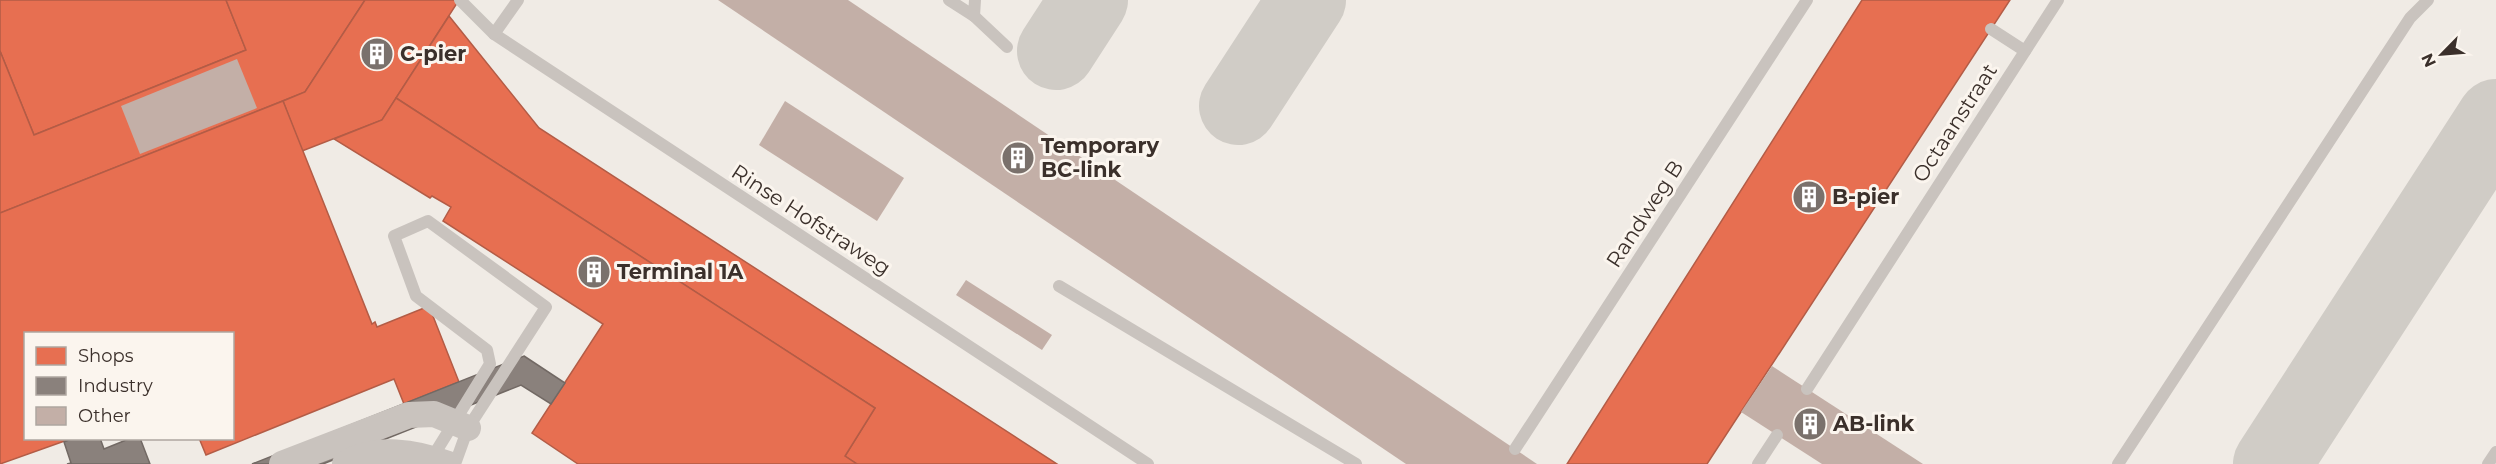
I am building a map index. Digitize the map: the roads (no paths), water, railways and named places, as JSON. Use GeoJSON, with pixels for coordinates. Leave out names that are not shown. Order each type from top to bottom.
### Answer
{"type":"FeatureCollection","features":[{"type":"Feature","properties":{"kind":"street"},"geometry":{"type":"LineString","coordinates":[[282,464],[409,415],[434,414],[461,425]]}},
{"type":"Feature","properties":{"kind":"street"},"geometry":{"type":"LineString","coordinates":[[345,464],[392,451],[445,462]]}},
{"type":"Feature","properties":{"kind":"lane","name":"Rinse Hofstraweg"},"geometry":{"type":"LineString","coordinates":[[460,0],[494,34],[1148,464]]}},
{"type":"Feature","properties":{"kind":"lane"},"geometry":{"type":"LineString","coordinates":[[494,34],[518,0]]}},
{"type":"Feature","properties":{"kind":"lane"},"geometry":{"type":"LineString","coordinates":[[949,0],[974,16],[1007,47]]}},
{"type":"Feature","properties":{"kind":"lane"},"geometry":{"type":"LineString","coordinates":[[974,16],[975,0]]}},
{"type":"Feature","properties":{"kind":"lane","name":"Randweg B"},"geometry":{"type":"LineString","coordinates":[[1515,449],[1807,0]]}},
{"type":"Feature","properties":{"kind":"lane","name":"Octaanstraat"},"geometry":{"type":"LineString","coordinates":[[1807,389],[2058,0]]}},
{"type":"Feature","properties":{"kind":"lane"},"geometry":{"type":"LineString","coordinates":[[2118,464],[2410,18],[2428,0]]}},
{"type":"Feature","properties":{"kind":"lane"},"geometry":{"type":"LineString","coordinates":[[1991,29],[2025,51]]}},
{"type":"Feature","properties":{"kind":"lane"},"geometry":{"type":"LineString","coordinates":[[445,462],[461,425],[490,364],[487,350],[416,296],[394,236],[428,221],[546,308],[461,425],[445,462]]}},
{"type":"Feature","properties":{"kind":"lane"},"geometry":{"type":"LineString","coordinates":[[1059,286],[1356,464]]}},
{"type":"Feature","properties":{"kind":"lane"},"geometry":{"type":"LineString","coordinates":[[1758,464],[1777,435]]}},
{"type":"Feature","properties":{"kind":"lane"},"geometry":{"type":"LineString","coordinates":[[2488,464],[2496,452]]}},
{"type":"Feature","properties":{"kind":"place","name":"C-pier"},"geometry":{"type":"Point","coordinates":[377,54]}},
{"type":"Feature","properties":{"kind":"place","name":"Temporary BC-link"},"geometry":{"type":"Point","coordinates":[1018,158]}},
{"type":"Feature","properties":{"kind":"place","name":"B-pier"},"geometry":{"type":"Point","coordinates":[1809,197]}},
{"type":"Feature","properties":{"kind":"place","name":"Terminal 1A"},"geometry":{"type":"Point","coordinates":[594,272]}},
{"type":"Feature","properties":{"kind":"place","name":"AB-link"},"geometry":{"type":"Point","coordinates":[1810,424]}}]}
